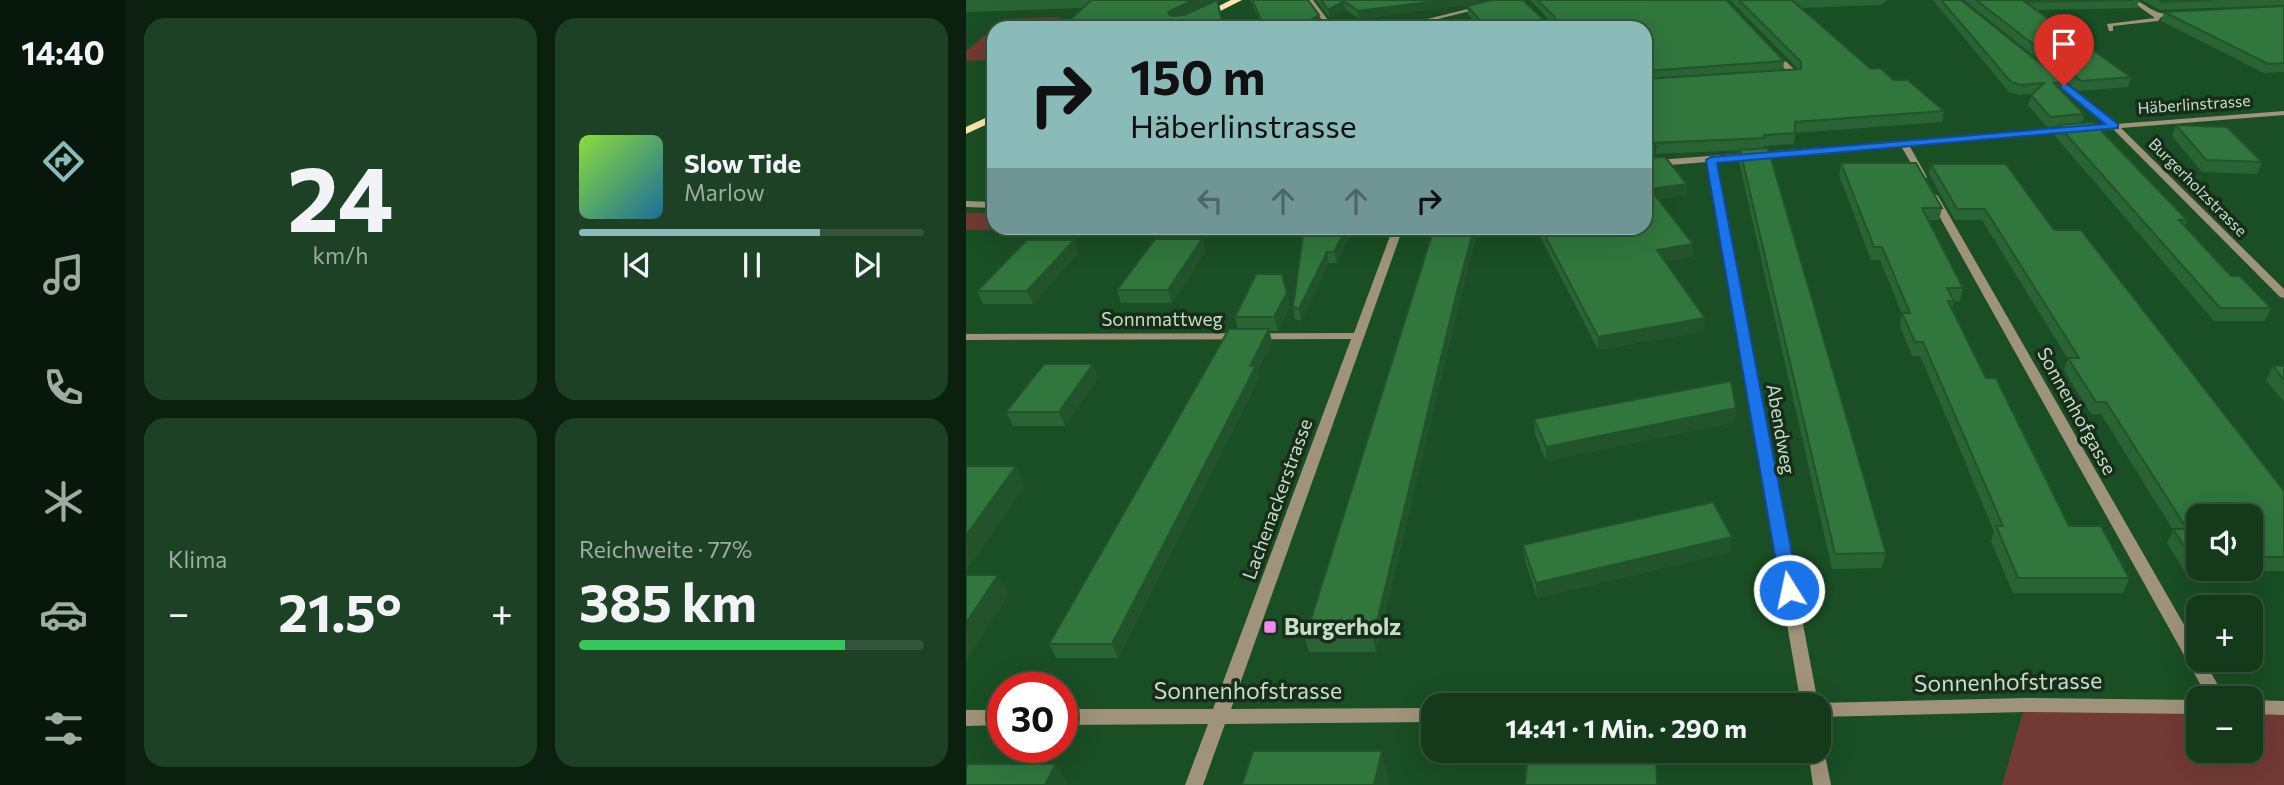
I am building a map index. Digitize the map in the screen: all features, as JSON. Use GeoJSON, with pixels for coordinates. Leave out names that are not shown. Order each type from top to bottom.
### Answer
{"type":"FeatureCollection","features":[{"type":"Feature","properties":{"kind":"main road"},"geometry":{"type":"LineString","coordinates":[[1194,21],[1238,0]]}},
{"type":"Feature","properties":{"kind":"main road"},"geometry":{"type":"LineString","coordinates":[[966,131],[987,120]]}},
{"type":"Feature","properties":{"kind":"street"},"geometry":{"type":"LineString","coordinates":[[1310,0],[1326,21]]}},
{"type":"Feature","properties":{"kind":"street"},"geometry":{"type":"LineString","coordinates":[[1423,21],[1511,0]]}},
{"type":"Feature","properties":{"kind":"street"},"geometry":{"type":"LineString","coordinates":[[2133,0],[2158,15],[2181,14]]}},
{"type":"Feature","properties":{"kind":"street"},"geometry":{"type":"LineString","coordinates":[[2111,30],[2109,25],[2151,21],[2158,19],[2158,15]]}},
{"type":"Feature","properties":{"kind":"street"},"geometry":{"type":"LineString","coordinates":[[1768,47],[1795,75],[1784,75]]}},
{"type":"Feature","properties":{"kind":"street","name":"Burgerholzstrasse"},"geometry":{"type":"LineString","coordinates":[[2037,65],[2114,126],[2284,295]]}},
{"type":"Feature","properties":{"kind":"street","name":"Häberlinstrasse"},"geometry":{"type":"LineString","coordinates":[[1652,164],[2284,113]]}},
{"type":"Feature","properties":{"kind":"street","name":"Sonnenhofgasse"},"geometry":{"type":"LineString","coordinates":[[1903,143],[2210,686]]}},
{"type":"Feature","properties":{"kind":"street","name":"Abendweg"},"geometry":{"type":"LineString","coordinates":[[1711,160],[1808,693]]}},
{"type":"Feature","properties":{"kind":"street"},"geometry":{"type":"LineString","coordinates":[[966,204],[987,205]]}},
{"type":"Feature","properties":{"kind":"street","name":"Lachenackerstrasse"},"geometry":{"type":"LineString","coordinates":[[1194,785],[1395,235]]}},
{"type":"Feature","properties":{"kind":"street","name":"Sonnmattweg"},"geometry":{"type":"LineString","coordinates":[[966,337],[1358,336]]}},
{"type":"Feature","properties":{"kind":"street","name":"Sonnenhofstrasse"},"geometry":{"type":"LineString","coordinates":[[1831,710],[2025,705],[2186,707]]}},
{"type":"Feature","properties":{"kind":"street"},"geometry":{"type":"LineString","coordinates":[[2263,707],[2284,708]]}},
{"type":"Feature","properties":{"kind":"street","name":"Sonnenhofstrasse"},"geometry":{"type":"LineString","coordinates":[[1078,717],[1421,715]]}},
{"type":"Feature","properties":{"kind":"street"},"geometry":{"type":"LineString","coordinates":[[966,718],[987,717]]}},
{"type":"Feature","properties":{"kind":"street"},"geometry":{"type":"LineString","coordinates":[[1819,763],[1822,785]]}},
{"type":"Feature","properties":{"kind":"shaded area"},"geometry":{"type":"Polygon","coordinates":[[[1060,17],[1056,21],[1002,21],[1060,17]]]}},
{"type":"Feature","properties":{"kind":"shaded area"},"geometry":{"type":"Polygon","coordinates":[[[987,33],[987,60],[966,61],[966,51],[987,33]]]}},
{"type":"Feature","properties":{"kind":"shaded area"},"geometry":{"type":"Polygon","coordinates":[[[966,213],[987,213],[987,230],[966,230],[966,213]]]}},
{"type":"Feature","properties":{"kind":"shaded area"},"geometry":{"type":"Polygon","coordinates":[[[2025,705],[2186,707],[2186,763],[2263,763],[2263,708],[2284,709],[2284,785],[2002,785],[2025,705]]]}},
{"type":"Feature","properties":{"kind":"building"},"geometry":{"type":"Polygon","coordinates":[[[1091,0],[1193,0],[1168,12],[1171,16],[1184,15],[1217,0],[1222,21],[1069,21],[1091,0]]]}},
{"type":"Feature","properties":{"kind":"building"},"geometry":{"type":"Polygon","coordinates":[[[1252,0],[1308,0],[1319,15],[1308,21],[1262,21],[1252,0]]]}},
{"type":"Feature","properties":{"kind":"building"},"geometry":{"type":"Polygon","coordinates":[[[1321,0],[1444,0],[1358,11],[1344,1],[1328,10],[1321,0]]]}},
{"type":"Feature","properties":{"kind":"building"},"geometry":{"type":"Polygon","coordinates":[[[1492,0],[1523,0],[1545,21],[1481,21],[1467,6],[1492,0]]]}},
{"type":"Feature","properties":{"kind":"building"},"geometry":{"type":"Polygon","coordinates":[[[1537,0],[1726,0],[1784,61],[1652,70],[1652,21],[1554,21],[1555,17],[1537,0]]]}},
{"type":"Feature","properties":{"kind":"building"},"geometry":{"type":"Polygon","coordinates":[[[1739,0],[1792,0],[1871,69],[1880,68],[1894,80],[1908,80],[1944,111],[1795,122],[1795,133],[1764,135],[1765,138],[1653,143],[1656,147],[1652,147],[1652,79],[1801,69],[1801,62],[1739,0]]]}},
{"type":"Feature","properties":{"kind":"building"},"geometry":{"type":"Polygon","coordinates":[[[1941,0],[1961,0],[2064,82],[2054,83],[2084,114],[2050,117],[2031,95],[2044,83],[2021,85],[2011,82],[1941,0]]]}},
{"type":"Feature","properties":{"kind":"building"},"geometry":{"type":"Polygon","coordinates":[[[1976,0],[2133,0],[2025,2],[2131,77],[2081,81],[1976,0]]]}},
{"type":"Feature","properties":{"kind":"building"},"geometry":{"type":"Polygon","coordinates":[[[2159,0],[2211,0],[2162,2],[2159,0]]]}},
{"type":"Feature","properties":{"kind":"building"},"geometry":{"type":"Polygon","coordinates":[[[2284,6],[2284,63],[2268,64],[2164,12],[2284,6]]]}},
{"type":"Feature","properties":{"kind":"building"},"geometry":{"type":"Polygon","coordinates":[[[2093,122],[2187,220],[2179,220],[2231,276],[2240,276],[2271,308],[2220,308],[2058,125],[2093,122]]]}},
{"type":"Feature","properties":{"kind":"building"},"geometry":{"type":"Polygon","coordinates":[[[2176,125],[2227,127],[2262,162],[2206,160],[2176,125]]]}},
{"type":"Feature","properties":{"kind":"building"},"geometry":{"type":"Polygon","coordinates":[[[1768,148],[1886,553],[1835,554],[1740,150],[1768,148]]]}},
{"type":"Feature","properties":{"kind":"building"},"geometry":{"type":"Polygon","coordinates":[[[1665,157],[1687,184],[1652,189],[1652,158],[1665,157]]]}},
{"type":"Feature","properties":{"kind":"building"},"geometry":{"type":"Polygon","coordinates":[[[1841,163],[1916,163],[1942,208],[1922,208],[1963,288],[1947,288],[1954,301],[1948,301],[1986,378],[1996,378],[2069,526],[2101,526],[2129,578],[2018,578],[1996,526],[2003,526],[1923,342],[1915,342],[1902,313],[1910,313],[1882,247],[1874,247],[1841,163]]]}},
{"type":"Feature","properties":{"kind":"building"},"geometry":{"type":"Polygon","coordinates":[[[1931,164],[2006,164],[2054,230],[2081,230],[2284,491],[2284,557],[2263,557],[2263,504],[2186,504],[2186,527],[2106,402],[2096,402],[2068,358],[2079,358],[1985,209],[1957,209],[1931,164]]]}},
{"type":"Feature","properties":{"kind":"building"},"geometry":{"type":"Polygon","coordinates":[[[1652,192],[1693,244],[1657,250],[1705,318],[1598,337],[1545,235],[1652,235],[1652,192]]]}},
{"type":"Feature","properties":{"kind":"building"},"geometry":{"type":"Polygon","coordinates":[[[1303,235],[1342,235],[1334,252],[1327,252],[1299,309],[1293,307],[1303,235]]]}},
{"type":"Feature","properties":{"kind":"building"},"geometry":{"type":"Polygon","coordinates":[[[1432,235],[1472,235],[1373,638],[1305,638],[1432,235]]]}},
{"type":"Feature","properties":{"kind":"building"},"geometry":{"type":"Polygon","coordinates":[[[1155,239],[1202,239],[1168,290],[1117,290],[1155,239]]]}},
{"type":"Feature","properties":{"kind":"building"},"geometry":{"type":"Polygon","coordinates":[[[1027,240],[1074,240],[1027,291],[977,291],[1027,240]]]}},
{"type":"Feature","properties":{"kind":"building"},"geometry":{"type":"Polygon","coordinates":[[[1256,274],[1282,274],[1287,293],[1274,317],[1235,317],[1256,274]]]}},
{"type":"Feature","properties":{"kind":"building"},"geometry":{"type":"Polygon","coordinates":[[[1229,329],[1269,329],[1250,366],[1256,366],[1112,644],[1049,644],[1229,329]]]}},
{"type":"Feature","properties":{"kind":"building"},"geometry":{"type":"Polygon","coordinates":[[[1044,364],[1093,364],[1059,412],[1006,412],[1044,364]]]}},
{"type":"Feature","properties":{"kind":"building"},"geometry":{"type":"Polygon","coordinates":[[[2273,366],[2284,366],[2284,380],[2273,366]]]}},
{"type":"Feature","properties":{"kind":"building"},"geometry":{"type":"Polygon","coordinates":[[[1731,381],[1736,408],[1546,447],[1534,419],[1731,381]]]}},
{"type":"Feature","properties":{"kind":"building"},"geometry":{"type":"Polygon","coordinates":[[[966,466],[1016,466],[966,536],[966,466]]]}},
{"type":"Feature","properties":{"kind":"building"},"geometry":{"type":"Polygon","coordinates":[[[1713,502],[1732,537],[1536,583],[1523,545],[1713,502]]]}},
{"type":"Feature","properties":{"kind":"building"},"geometry":{"type":"Polygon","coordinates":[[[2173,529],[2186,529],[2186,549],[2173,529]]]}},
{"type":"Feature","properties":{"kind":"building"},"geometry":{"type":"Polygon","coordinates":[[[966,575],[998,575],[966,623],[966,575]]]}},
{"type":"Feature","properties":{"kind":"building"},"geometry":{"type":"Polygon","coordinates":[[[1253,751],[1382,751],[1374,785],[1242,785],[1253,751]]]}},
{"type":"Feature","properties":{"kind":"building"},"geometry":{"type":"Polygon","coordinates":[[[1527,763],[1656,763],[1657,785],[1525,785],[1527,763]]]}},
{"type":"Feature","properties":{"kind":"building"},"geometry":{"type":"Polygon","coordinates":[[[968,764],[1056,764],[1045,785],[966,785],[968,764]]]}},
{"type":"Feature","properties":{"kind":"place","name":"Burgerholz"},"geometry":{"type":"Point","coordinates":[1270,627]}},
{"type":"Feature","properties":{"kind":"route"},"geometry":{"type":"LineString","coordinates":[[1789,590],[1711,160],[2114,126],[2064,86]]}}]}
